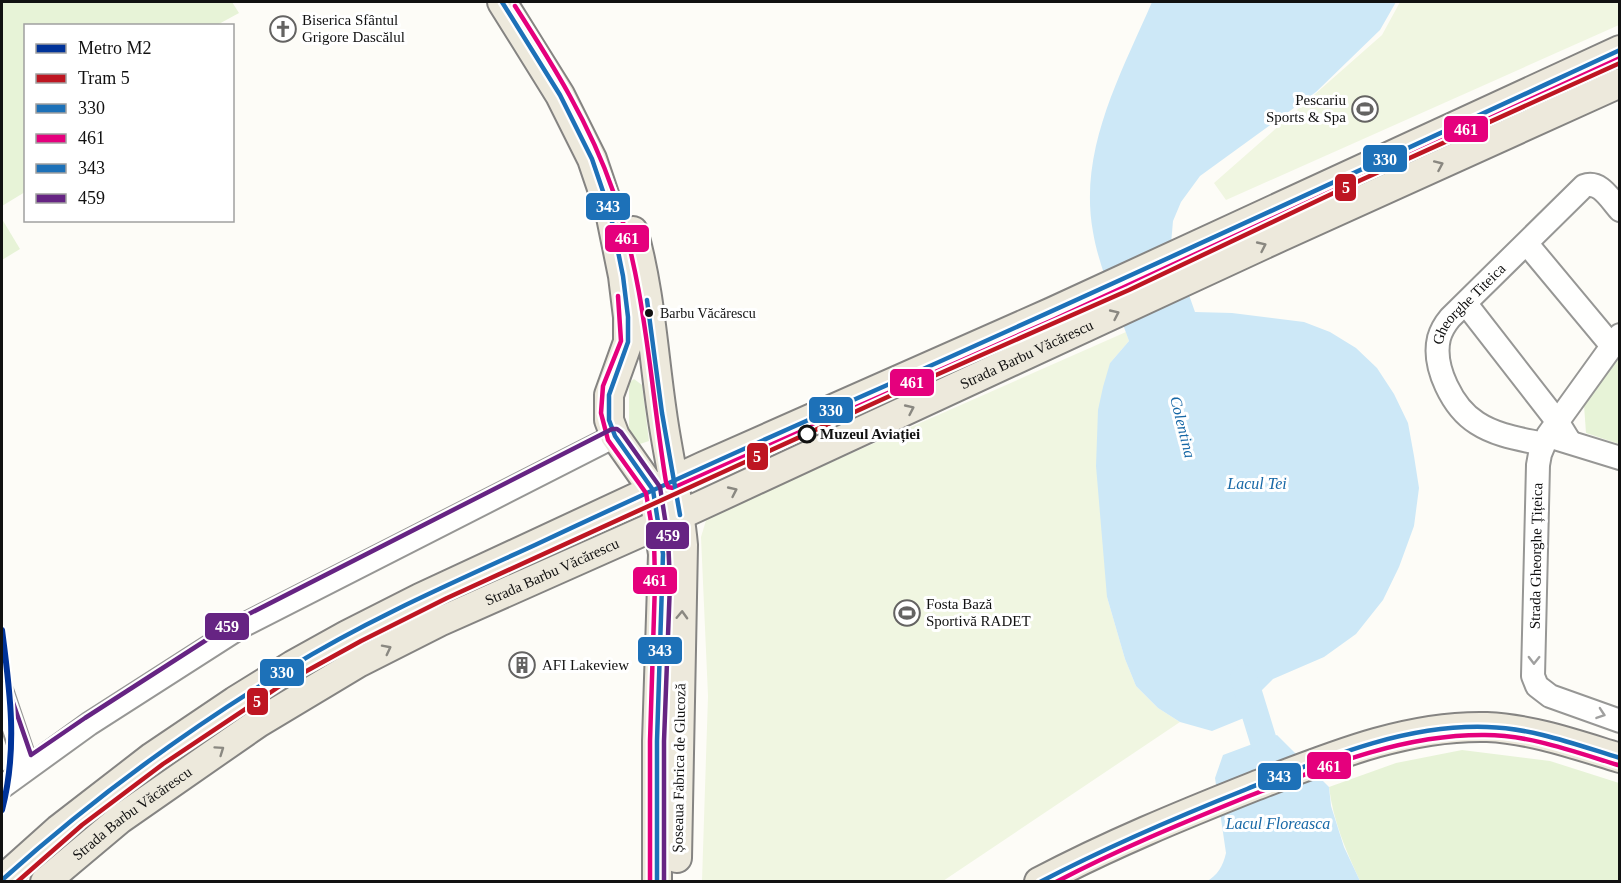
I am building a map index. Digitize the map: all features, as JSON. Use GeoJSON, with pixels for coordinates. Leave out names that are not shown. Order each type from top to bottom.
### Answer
{"type":"FeatureCollection","features":[{"type":"Feature","properties":{"kind":"main road","name":"Șoseaua Fabrica de Glucoză"},"geometry":{"type":"LineString","coordinates":[[502,2],[565,104],[592,159],[606,201],[623,276],[628,317],[628,342],[609,395],[608,411],[611,428],[615,436],[663,486]]}},
{"type":"Feature","properties":{"kind":"main road","name":"Șoseaua Fabrica de Glucoză"},"geometry":{"type":"LineString","coordinates":[[521,2],[575,88],[596,128],[621,189],[643,273],[662,413],[663,486],[669,519],[683,545],[676,882]]}},
{"type":"Feature","properties":{"kind":"main road","name":"Strada Barbu Văcărescu"},"geometry":{"type":"LineString","coordinates":[[2,880],[59,829],[152,757],[235,701],[347,635],[420,598],[663,486],[1052,312],[1620,50]]}},
{"type":"Feature","properties":{"kind":"main road","name":"Strada Barbu Văcărescu"},"geometry":{"type":"LineString","coordinates":[[45,882],[120,819],[258,723],[358,663],[439,622],[1620,83]]}},
{"type":"Feature","properties":{"kind":"main road"},"geometry":{"type":"LineString","coordinates":[[616,372],[630,369],[643,370],[651,381],[662,413]]}},
{"type":"Feature","properties":{"kind":"main road","name":"Șoseaua Fabrica de Glucoză"},"geometry":{"type":"LineString","coordinates":[[657,882],[663,554],[669,519]]}},
{"type":"Feature","properties":{"kind":"main road"},"geometry":{"type":"LineString","coordinates":[[1039,882],[1126,839],[1200,808],[1306,767],[1390,739],[1453,728],[1489,727],[1534,734],[1620,758]]}},
{"type":"Feature","properties":{"kind":"street","name":"Gheorghe Titeica"},"geometry":{"type":"LineString","coordinates":[[1549,434],[1495,433],[1464,413],[1451,395],[1440,368],[1439,337],[1444,326],[1584,186],[1595,185],[1620,210]]}},
{"type":"Feature","properties":{"kind":"street","name":"Strada Gheorghe Țițeica"},"geometry":{"type":"LineString","coordinates":[[1527,244],[1616,340],[1549,434],[1538,465],[1533,676],[1537,686],[1550,696],[1620,721]]}},
{"type":"Feature","properties":{"kind":"street"},"geometry":{"type":"LineString","coordinates":[[1466,304],[1549,434],[1620,458]]}},
{"type":"Feature","properties":{"kind":"street"},"geometry":{"type":"LineString","coordinates":[[2,787],[89,724],[242,626],[615,436]]}},
{"type":"Feature","properties":{"kind":"street"},"geometry":{"type":"LineString","coordinates":[[2,693],[27,767]]}},
{"type":"Feature","properties":{"kind":"green space"},"geometry":{"type":"Polygon","coordinates":[[[2,2],[232,2],[239,13],[219,24],[24,24],[24,193],[2,206],[2,2]]]}},
{"type":"Feature","properties":{"kind":"green space","name":"Pescariu Sports & Spa"},"geometry":{"type":"Polygon","coordinates":[[[1400,2],[1619,2],[1619,25],[1226,200],[1214,183],[1382,35],[1400,2]]]}},
{"type":"Feature","properties":{"kind":"green space"},"geometry":{"type":"Polygon","coordinates":[[[2,219],[20,249],[2,260],[2,219]]]}},
{"type":"Feature","properties":{"kind":"green space","name":"Fosta Bază Sportivă RADET"},"geometry":{"type":"Polygon","coordinates":[[[1126,332],[1129,341],[1110,363],[1107,597],[1125,659],[1136,686],[1158,708],[1180,722],[943,881],[702,881],[708,696],[701,537],[707,517],[1126,332]]]}},
{"type":"Feature","properties":{"kind":"green space"},"geometry":{"type":"Polygon","coordinates":[[[1619,358],[1619,444],[1586,433],[1584,405],[1619,358]]]}},
{"type":"Feature","properties":{"kind":"green space"},"geometry":{"type":"Polygon","coordinates":[[[634,379],[642,385],[649,441],[640,444],[629,431],[629,383],[634,379]]]}},
{"type":"Feature","properties":{"kind":"green space"},"geometry":{"type":"Polygon","coordinates":[[[1462,750],[1550,761],[1619,783],[1619,881],[1360,881],[1337,824],[1329,787],[1396,763],[1462,750]]]}},
{"type":"Feature","properties":{"kind":"water","name":"Lacul Tei"},"geometry":{"type":"Polygon","coordinates":[[[1152,2],[1396,2],[1380,30],[1316,92],[1200,176],[1181,202],[1173,221],[1171,244],[1195,312],[1232,313],[1304,322],[1330,332],[1356,348],[1377,368],[1394,394],[1408,423],[1419,488],[1414,526],[1399,567],[1383,600],[1356,634],[1324,657],[1273,679],[1260,692],[1266,709],[1212,731],[1180,722],[1158,708],[1136,686],[1125,659],[1107,597],[1096,466],[1098,410],[1103,387],[1110,363],[1129,341],[1096,246],[1090,202],[1092,172],[1105,113],[1152,2]]]}},
{"type":"Feature","properties":{"kind":"water","name":"Lacul Floreasca"},"geometry":{"type":"Polygon","coordinates":[[[1277,735],[1329,787],[1331,806],[1344,847],[1360,881],[1206,882],[1219,870],[1226,853],[1215,778],[1223,755],[1277,735]]]}},
{"type":"Feature","properties":{"kind":"waterway","name":"Colentina"},"geometry":{"type":"LineString","coordinates":[[1244,678],[1274,775]]}},
{"type":"Feature","properties":{"kind":"metro line","name":"M2"},"geometry":{"type":"LineString","coordinates":[[2,630],[11,720],[10,765],[2,810]]}},
{"type":"Feature","properties":{"kind":"tram line","name":"5"},"geometry":{"type":"LineString","coordinates":[[17,882],[82,825],[163,764],[283,684],[361,641],[447,598],[927,379],[1129,290],[1361,180],[1620,63]]}},
{"type":"Feature","properties":{"kind":"transit line","name":"343"},"geometry":{"type":"LineString","coordinates":[[502,2],[560,95],[592,159],[610,212],[623,276],[628,317],[628,342],[609,395],[609,420],[615,436],[653,490],[663,554],[657,741],[657,882]]}},
{"type":"Feature","properties":{"kind":"transit line","name":"461"},"geometry":{"type":"LineString","coordinates":[[515,6],[557,73],[582,119],[613,191],[624,226],[640,298],[666,482],[668,487],[673,488],[1055,319],[1620,58]]}},
{"type":"Feature","properties":{"kind":"transit line","name":"330"},"geometry":{"type":"LineString","coordinates":[[2,880],[105,794],[176,741],[289,668],[379,618],[669,483],[1167,259],[1620,50]]}},
{"type":"Feature","properties":{"kind":"transit line","name":"461"},"geometry":{"type":"LineString","coordinates":[[618,296],[621,341],[603,386],[601,413],[608,440],[646,493],[654,539],[650,882]]}},
{"type":"Feature","properties":{"kind":"transit line","name":"343"},"geometry":{"type":"LineString","coordinates":[[647,300],[662,413],[680,515]]}},
{"type":"Feature","properties":{"kind":"transit line","name":"459"},"geometry":{"type":"LineString","coordinates":[[9,691],[31,755],[239,619],[612,429],[617,429],[660,487],[668,538],[670,583],[664,741],[664,882]]}},
{"type":"Feature","properties":{"kind":"transit line","name":"343"},"geometry":{"type":"LineString","coordinates":[[1040,882],[1116,845],[1221,800],[1334,755],[1395,737],[1456,728],[1504,728],[1554,738],[1620,758]]}},
{"type":"Feature","properties":{"kind":"transit line","name":"461"},"geometry":{"type":"LineString","coordinates":[[1056,882],[1149,838],[1273,787],[1362,755],[1423,740],[1485,735],[1519,738],[1552,745],[1618,765]]}},
{"type":"Feature","properties":{"kind":"place","name":"Biserica Sfântul Grigore Dascălul"},"geometry":{"type":"Point","coordinates":[283,29]}},
{"type":"Feature","properties":{"kind":"place","name":"Pescariu Sports & Spa"},"geometry":{"type":"Point","coordinates":[1365,109]}},
{"type":"Feature","properties":{"kind":"place","name":"Barbu Văcărescu"},"geometry":{"type":"Point","coordinates":[649,313]}},
{"type":"Feature","properties":{"kind":"place","name":"Muzeul Aviației"},"geometry":{"type":"Point","coordinates":[807,434]}},
{"type":"Feature","properties":{"kind":"place","name":"Fosta Bază Sportivă RADET"},"geometry":{"type":"Point","coordinates":[907,613]}},
{"type":"Feature","properties":{"kind":"place","name":"AFI Lakeview"},"geometry":{"type":"Point","coordinates":[522,665]}}]}
